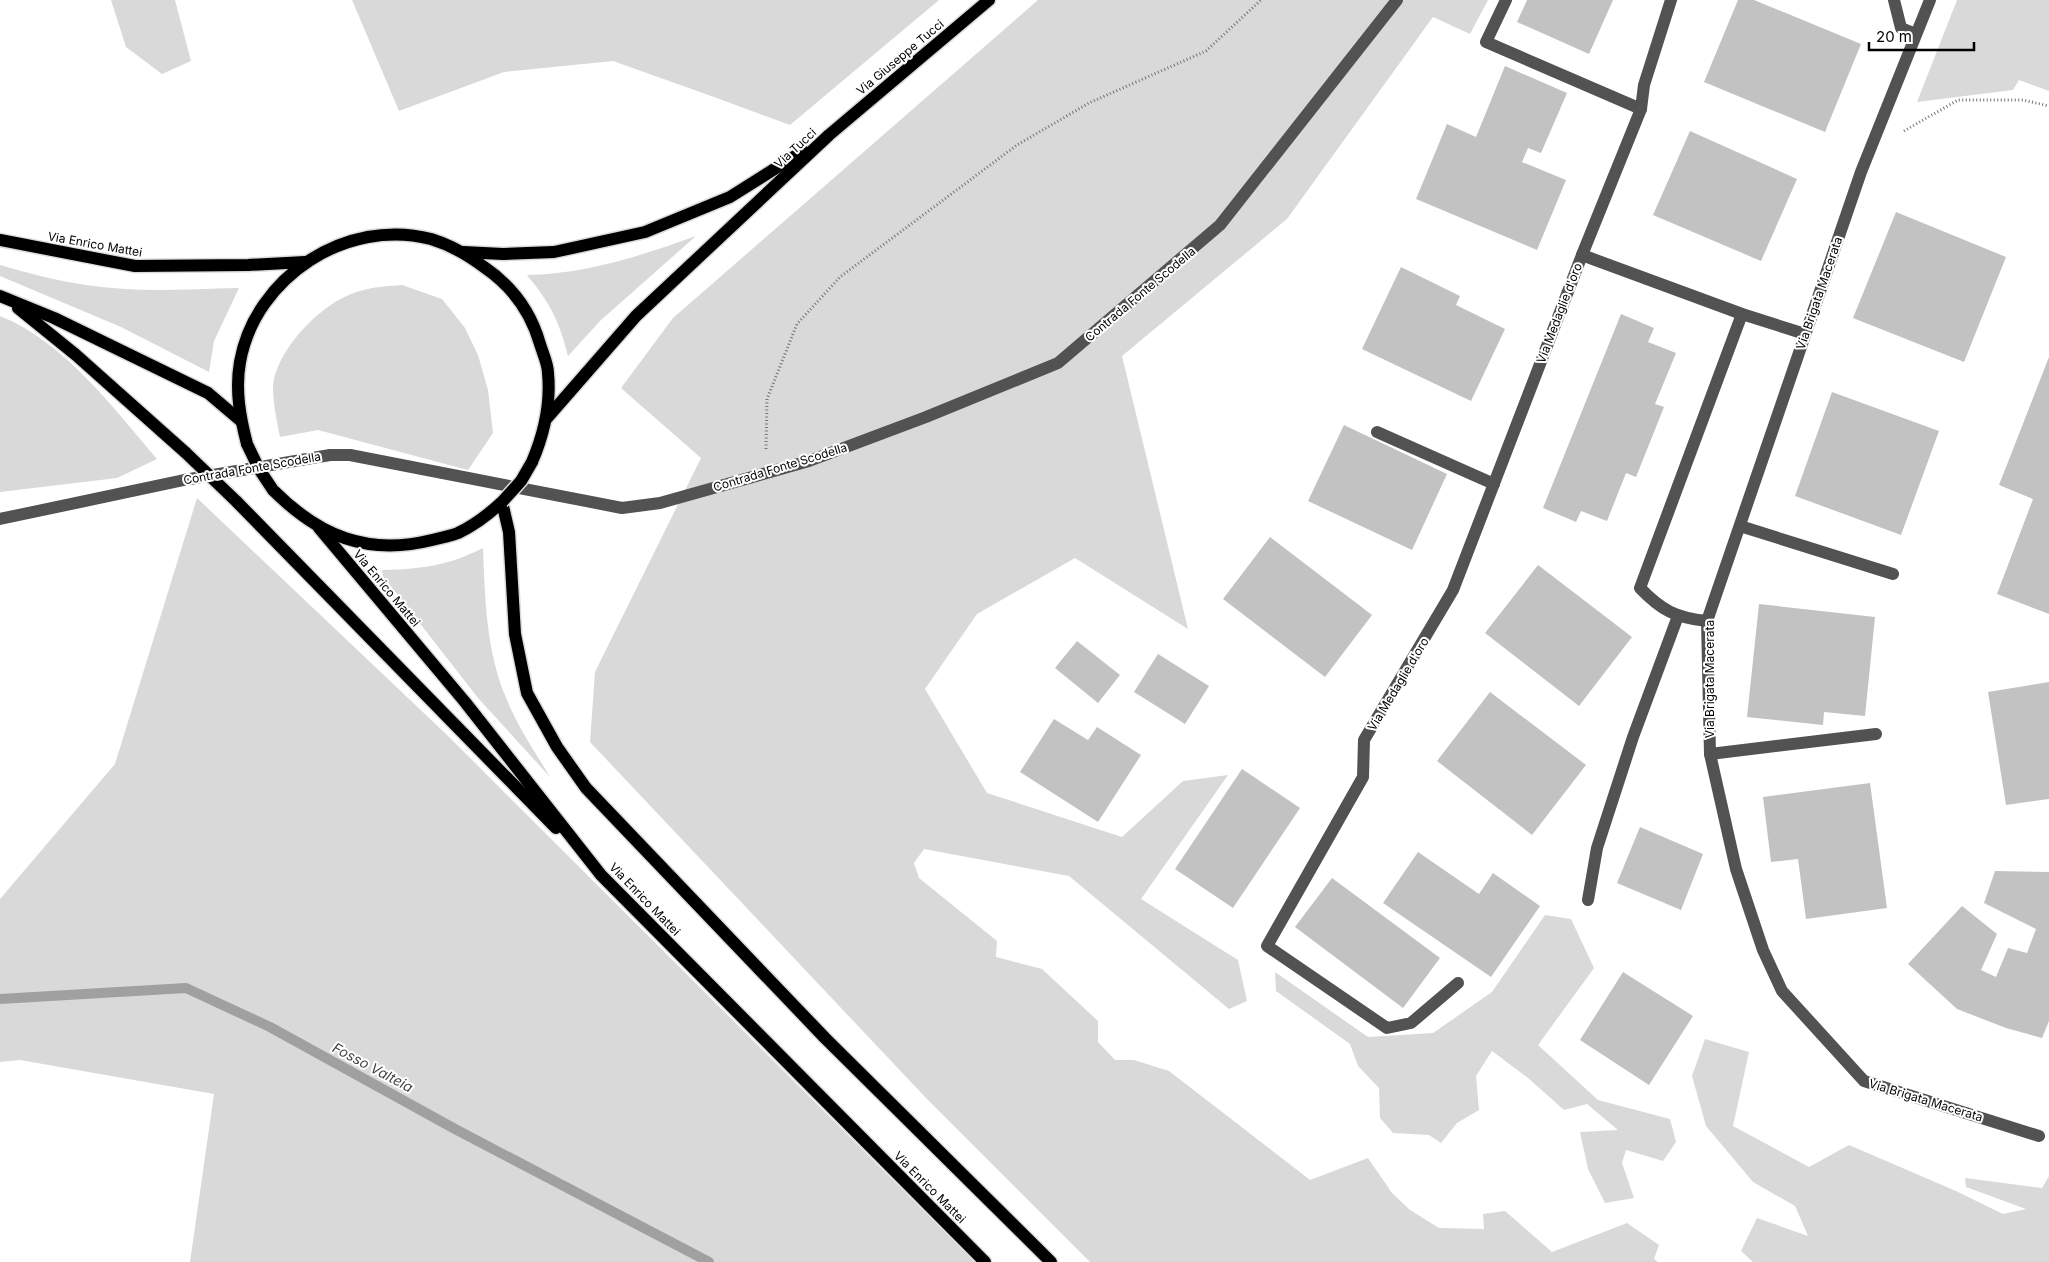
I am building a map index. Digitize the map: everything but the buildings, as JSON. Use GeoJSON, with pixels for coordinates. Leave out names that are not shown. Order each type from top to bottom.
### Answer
{"type":"FeatureCollection","features":[{"type":"Feature","properties":{"kind":"main road","name":"Via Giuseppe Tucci"},"geometry":{"type":"LineString","coordinates":[[829,135],[989,0]]}},
{"type":"Feature","properties":{"kind":"main road","name":"Via Tucci"},"geometry":{"type":"LineString","coordinates":[[463,252],[503,254],[554,252],[645,232],[730,197],[829,135]]}},
{"type":"Feature","properties":{"kind":"main road","name":"Via Tucci"},"geometry":{"type":"LineString","coordinates":[[547,418],[636,316],[829,135]]}},
{"type":"Feature","properties":{"kind":"main road"},"geometry":{"type":"LineString","coordinates":[[397,235],[430,239],[463,252],[502,279],[520,301],[535,326],[548,373],[547,418],[541,442],[532,462],[521,481],[502,502],[481,519],[457,533],[409,546],[381,546],[354,541],[317,526],[294,510],[273,490],[259,469],[247,444],[241,421],[238,391],[240,361],[248,334],[260,309],[280,283],[305,262],[335,246],[365,238],[397,235]]}},
{"type":"Feature","properties":{"kind":"main road","name":"Via Enrico Mattei"},"geometry":{"type":"LineString","coordinates":[[0,240],[135,266],[248,265],[305,262]]}},
{"type":"Feature","properties":{"kind":"main road"},"geometry":{"type":"LineString","coordinates":[[4,298],[54,318],[208,393],[241,421]]}},
{"type":"Feature","properties":{"kind":"main road"},"geometry":{"type":"LineString","coordinates":[[4,298],[76,355],[186,453],[236,501],[601,875]]}},
{"type":"Feature","properties":{"kind":"main road"},"geometry":{"type":"LineString","coordinates":[[502,502],[509,532],[515,634],[527,693],[557,747],[586,788],[826,1038],[1051,1262]]}},
{"type":"Feature","properties":{"kind":"main road","name":"Via Enrico Mattei"},"geometry":{"type":"LineString","coordinates":[[317,526],[465,702],[601,875],[985,1262]]}},
{"type":"Feature","properties":{"kind":"street","name":"Contrada Fonte Scodella"},"geometry":{"type":"LineString","coordinates":[[0,520],[184,480],[330,455],[350,455],[622,508],[660,503],[809,461],[926,417],[1058,363],[1220,225],[1397,0]]}},
{"type":"Feature","properties":{"kind":"street"},"geometry":{"type":"LineString","coordinates":[[1506,0],[1486,42],[1641,109]]}},
{"type":"Feature","properties":{"kind":"street","name":"Via Medaglie d'oro"},"geometry":{"type":"LineString","coordinates":[[1458,984],[1411,1023],[1387,1028],[1267,946],[1363,777],[1364,740],[1453,590],[1582,255],[1641,109],[1644,84],[1671,0]]}},
{"type":"Feature","properties":{"kind":"street"},"geometry":{"type":"LineString","coordinates":[[1894,0],[1901,28],[1916,34]]}},
{"type":"Feature","properties":{"kind":"street","name":"Via Brigata Macerata"},"geometry":{"type":"LineString","coordinates":[[1930,0],[1861,172],[1707,621],[1710,754],[1736,870],[1763,950],[1782,991],[1864,1081],[2039,1136]]}},
{"type":"Feature","properties":{"kind":"street","name":"Via Medaglie d'oro"},"geometry":{"type":"LineString","coordinates":[[1582,255],[1742,314],[1805,334]]}},
{"type":"Feature","properties":{"kind":"street"},"geometry":{"type":"LineString","coordinates":[[1707,621],[1678,616],[1656,605],[1640,588],[1742,314]]}},
{"type":"Feature","properties":{"kind":"street"},"geometry":{"type":"LineString","coordinates":[[1376,432],[1494,484]]}},
{"type":"Feature","properties":{"kind":"street"},"geometry":{"type":"LineString","coordinates":[[1740,526],[1892,574]]}},
{"type":"Feature","properties":{"kind":"street"},"geometry":{"type":"LineString","coordinates":[[1588,900],[1597,848],[1634,737],[1678,616]]}},
{"type":"Feature","properties":{"kind":"street"},"geometry":{"type":"LineString","coordinates":[[1710,754],[1876,734]]}},
{"type":"Feature","properties":{"kind":"path"},"geometry":{"type":"LineString","coordinates":[[765,473],[767,399],[797,324],[840,277],[1017,145],[1088,103],[1206,51],[1261,0]]}},
{"type":"Feature","properties":{"kind":"path"},"geometry":{"type":"LineString","coordinates":[[1878,129],[1897,135],[1958,100],[2023,100],[2049,106]]}},
{"type":"Feature","properties":{"kind":"shaded area"},"geometry":{"type":"Polygon","coordinates":[[[111,0],[175,0],[191,61],[162,74],[126,47],[111,0]]]}},
{"type":"Feature","properties":{"kind":"shaded area"},"geometry":{"type":"Polygon","coordinates":[[[352,0],[939,0],[790,125],[613,61],[504,72],[399,111],[352,0]]]}},
{"type":"Feature","properties":{"kind":"shaded area"},"geometry":{"type":"Polygon","coordinates":[[[1038,0],[1488,0],[1470,34],[1433,17],[1287,219],[1122,356],[1188,629],[1075,558],[977,614],[925,689],[987,793],[1122,837],[1183,781],[1228,775],[1141,899],[1238,960],[1247,1001],[1229,1009],[1069,876],[924,849],[914,863],[919,878],[997,941],[996,957],[1042,969],[1098,1021],[1098,1042],[1115,1060],[1134,1060],[1169,1071],[1310,1180],[1368,1158],[1392,1193],[1410,1210],[1439,1228],[1484,1229],[1483,1214],[1505,1211],[1552,1252],[1627,1223],[1659,1245],[1654,1259],[1658,1262],[1090,1262],[926,1098],[590,742],[595,672],[701,458],[621,388],[673,318],[1038,0]]]}},
{"type":"Feature","properties":{"kind":"shaded area"},"geometry":{"type":"Polygon","coordinates":[[[1957,0],[2049,0],[2049,91],[2019,80],[2013,90],[1917,102],[1957,0]]]}},
{"type":"Feature","properties":{"kind":"shaded area"},"geometry":{"type":"Polygon","coordinates":[[[696,236],[601,320],[568,356],[553,312],[527,275],[549,274],[613,263],[696,236]]]}},
{"type":"Feature","properties":{"kind":"shaded area"},"geometry":{"type":"Polygon","coordinates":[[[0,265],[53,279],[124,289],[239,288],[214,341],[209,372],[121,327],[0,276],[0,265]]]}},
{"type":"Feature","properties":{"kind":"shaded area"},"geometry":{"type":"Polygon","coordinates":[[[402,285],[442,299],[465,328],[478,355],[488,390],[493,433],[468,470],[318,430],[280,437],[274,406],[273,387],[276,372],[292,342],[317,315],[346,296],[370,289],[402,285]]]}},
{"type":"Feature","properties":{"kind":"shaded area"},"geometry":{"type":"Polygon","coordinates":[[[0,316],[46,342],[67,359],[105,398],[157,459],[117,478],[0,492],[0,316]]]}},
{"type":"Feature","properties":{"kind":"shaded area"},"geometry":{"type":"Polygon","coordinates":[[[197,498],[446,734],[975,1262],[190,1262],[214,1094],[20,1060],[0,1062],[0,899],[115,764],[197,498]]]}},
{"type":"Feature","properties":{"kind":"shaded area"},"geometry":{"type":"Polygon","coordinates":[[[483,548],[488,625],[500,682],[516,720],[550,777],[478,698],[383,576],[382,570],[410,569],[446,563],[483,548]]]}},
{"type":"Feature","properties":{"kind":"shaded area"},"geometry":{"type":"Polygon","coordinates":[[[1545,915],[1571,919],[1594,968],[1538,1045],[1598,1100],[1670,1119],[1676,1142],[1663,1161],[1626,1150],[1622,1163],[1634,1198],[1605,1203],[1588,1169],[1580,1132],[1618,1130],[1587,1104],[1564,1110],[1528,1078],[1492,1051],[1476,1076],[1479,1110],[1457,1123],[1441,1143],[1429,1135],[1393,1133],[1380,1118],[1379,1088],[1358,1066],[1350,1044],[1276,991],[1275,972],[1368,1037],[1433,1033],[1492,992],[1545,915]]]}},
{"type":"Feature","properties":{"kind":"shaded area"},"geometry":{"type":"Polygon","coordinates":[[[1705,1039],[1749,1052],[1733,1126],[1809,1167],[1849,1145],[1956,1191],[2003,1214],[2026,1209],[1966,1187],[1965,1178],[2042,1188],[2049,1176],[2049,1262],[1753,1262],[1741,1251],[1757,1218],[1808,1236],[1795,1206],[1753,1182],[1706,1126],[1692,1076],[1705,1039]]]}},
{"type":"Feature","properties":{"kind":"waterway","name":"Fosso Valteia"},"geometry":{"type":"LineString","coordinates":[[0,999],[186,988],[270,1027],[455,1129],[709,1262]]}}]}
